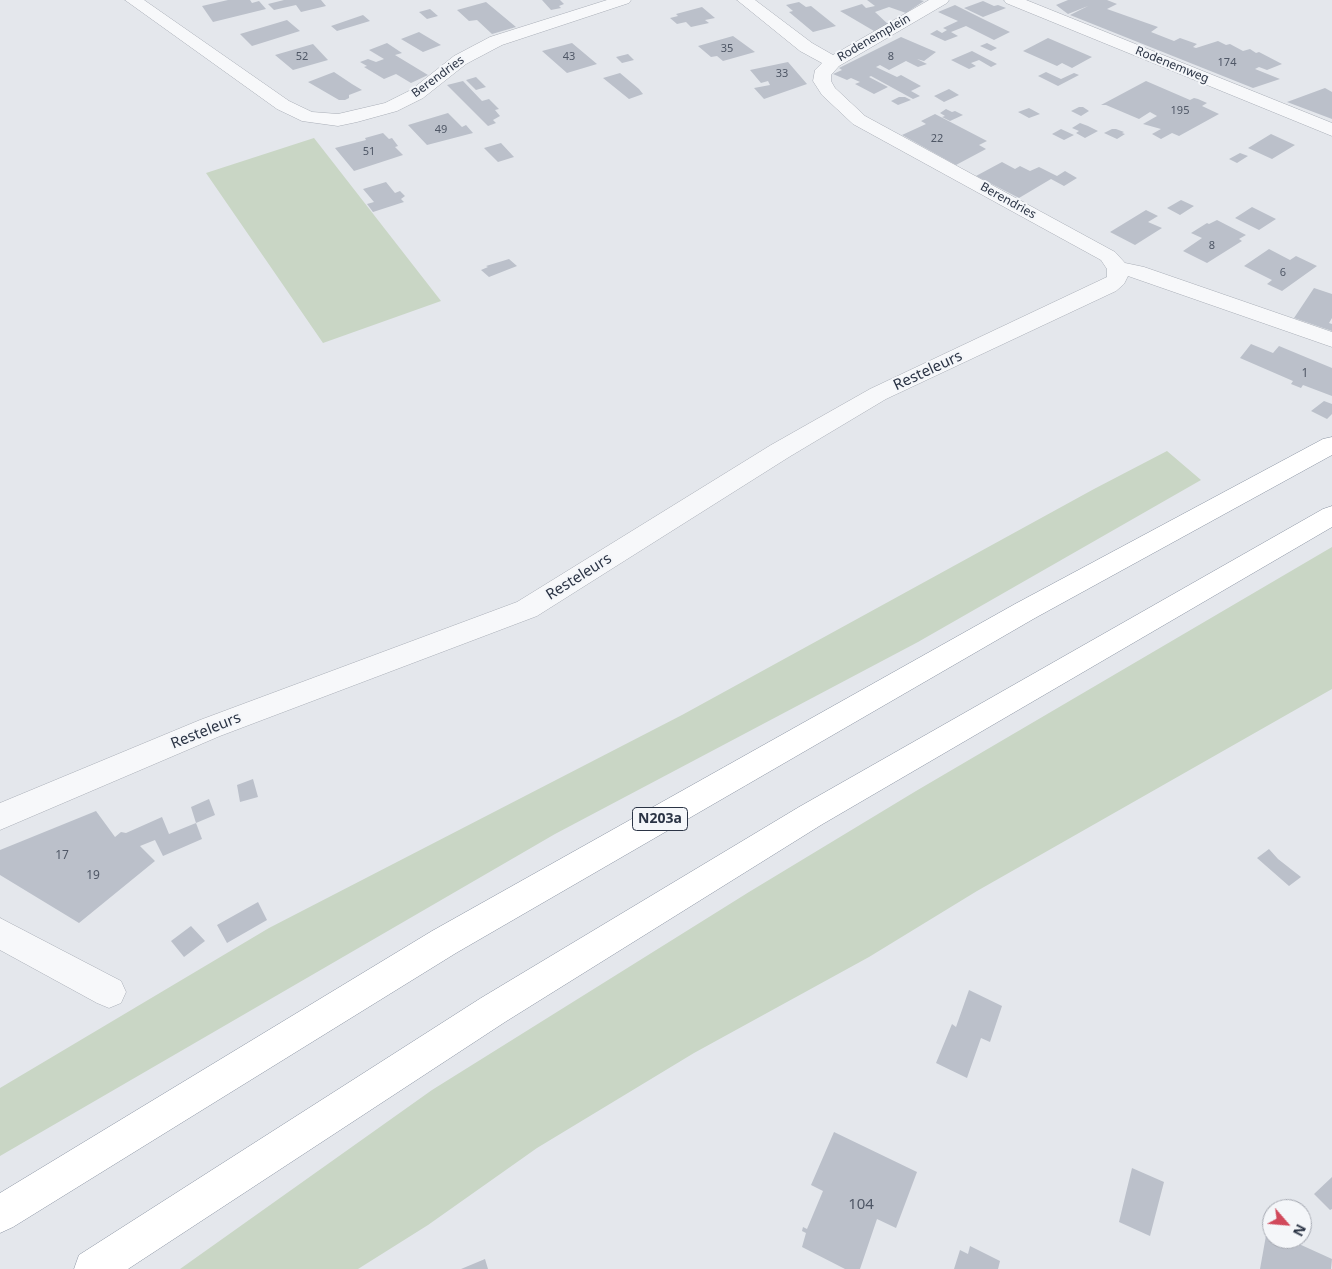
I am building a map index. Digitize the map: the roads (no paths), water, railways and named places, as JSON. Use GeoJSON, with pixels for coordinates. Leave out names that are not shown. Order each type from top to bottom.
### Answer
{"type":"FeatureCollection","features":[{"type":"Feature","properties":{"kind":"highway","name":"N203a"},"geometry":{"type":"LineString","coordinates":[[0,1214],[453,937],[1025,611],[1332,445]]}},
{"type":"Feature","properties":{"kind":"highway"},"geometry":{"type":"LineString","coordinates":[[93,1269],[493,1010],[810,816],[1332,515]]}},
{"type":"Feature","properties":{"kind":"street","name":"Berendries"},"geometry":{"type":"LineString","coordinates":[[133,0],[283,105],[308,117],[338,120],[357,117],[391,107],[417,94],[460,60],[496,41],[622,0]]}},
{"type":"Feature","properties":{"kind":"street"},"geometry":{"type":"LineString","coordinates":[[745,0],[806,47],[833,62]]}},
{"type":"Feature","properties":{"kind":"street","name":"Rodenemplein"},"geometry":{"type":"LineString","coordinates":[[833,62],[941,0]]}},
{"type":"Feature","properties":{"kind":"street","name":"Rodenemweg"},"geometry":{"type":"LineString","coordinates":[[1012,0],[1332,130]]}},
{"type":"Feature","properties":{"kind":"street","name":"Berendries"},"geometry":{"type":"LineString","coordinates":[[833,62],[824,70],[822,81],[828,91],[842,106],[860,120],[1108,256],[1118,268]]}},
{"type":"Feature","properties":{"kind":"street"},"geometry":{"type":"LineString","coordinates":[[1118,268],[1144,273],[1332,340]]}},
{"type":"Feature","properties":{"kind":"street","name":"Resteleurs"},"geometry":{"type":"LineString","coordinates":[[0,817],[210,728],[527,609],[780,451],[878,394],[1108,286],[1117,280],[1118,268]]}},
{"type":"Feature","properties":{"kind":"street"},"geometry":{"type":"LineString","coordinates":[[0,934],[109,992]]}}]}
